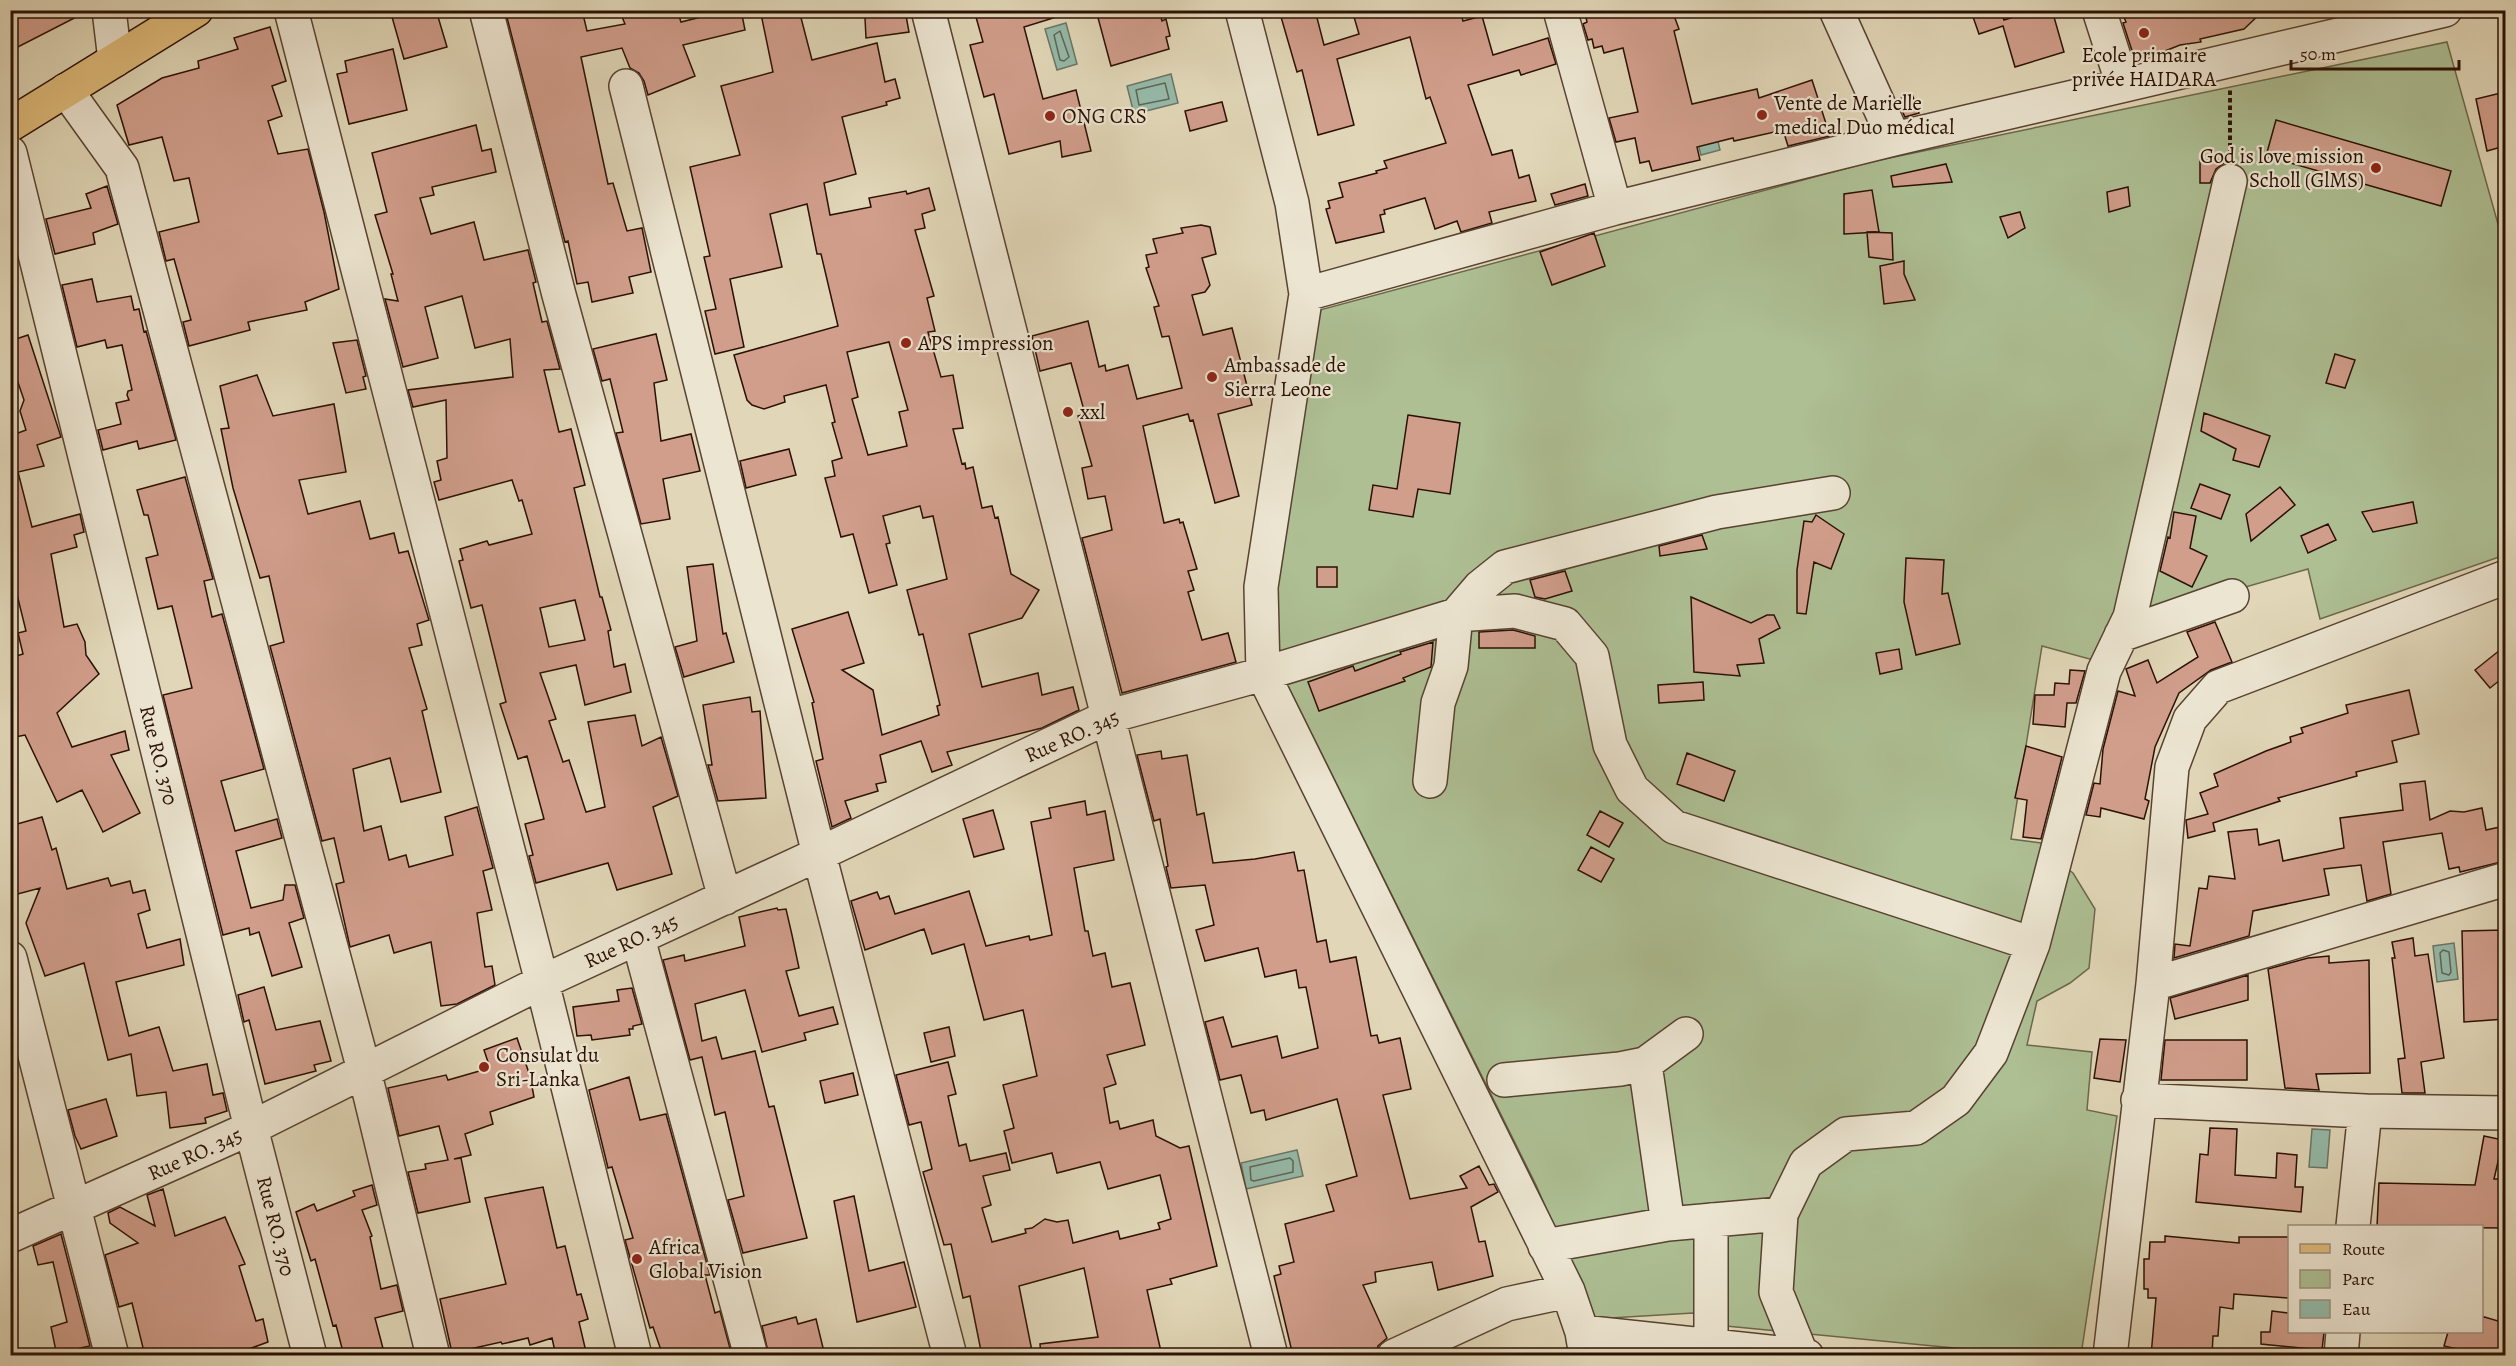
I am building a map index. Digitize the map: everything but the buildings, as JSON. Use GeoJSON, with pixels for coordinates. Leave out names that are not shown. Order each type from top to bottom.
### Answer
{"type":"FeatureCollection","features":[{"type":"Feature","properties":{"kind":"main road"},"geometry":{"type":"LineString","coordinates":[[10,124],[196,10]]}},
{"type":"Feature","properties":{"kind":"street"},"geometry":{"type":"LineString","coordinates":[[109,10],[115,60]]}},
{"type":"Feature","properties":{"kind":"street"},"geometry":{"type":"LineString","coordinates":[[291,10],[542,982],[635,1356]]}},
{"type":"Feature","properties":{"kind":"street"},"geometry":{"type":"LineString","coordinates":[[486,10],[559,295],[725,898]]}},
{"type":"Feature","properties":{"kind":"street"},"geometry":{"type":"LineString","coordinates":[[928,10],[1110,716],[1271,1356]]}},
{"type":"Feature","properties":{"kind":"street"},"geometry":{"type":"LineString","coordinates":[[1242,10],[1292,202],[1306,294],[1261,587],[1263,674],[1568,1291],[1584,1344],[1711,1345],[1807,1356]]}},
{"type":"Feature","properties":{"kind":"street"},"geometry":{"type":"LineString","coordinates":[[1560,10],[1615,208]]}},
{"type":"Feature","properties":{"kind":"street"},"geometry":{"type":"LineString","coordinates":[[1836,10],[1894,139]]}},
{"type":"Feature","properties":{"kind":"street"},"geometry":{"type":"LineString","coordinates":[[2099,10],[2123,85]]}},
{"type":"Feature","properties":{"kind":"street"},"geometry":{"type":"LineString","coordinates":[[1306,294],[1615,208],[1894,139],[2445,10]]}},
{"type":"Feature","properties":{"kind":"street"},"geometry":{"type":"LineString","coordinates":[[626,86],[819,854],[950,1356]]}},
{"type":"Feature","properties":{"kind":"street"},"geometry":{"type":"LineString","coordinates":[[66,90],[122,168],[364,1070],[433,1356]]}},
{"type":"Feature","properties":{"kind":"street","name":"Rue RO. 370"},"geometry":{"type":"LineString","coordinates":[[10,153],[251,1128],[310,1356]]}},
{"type":"Feature","properties":{"kind":"street"},"geometry":{"type":"LineString","coordinates":[[1802,1355],[1776,1292],[1781,1214],[1806,1163],[1846,1134],[1916,1128],[1956,1100],[1991,1053],[2033,944],[2104,671],[2130,617],[2230,181]]}},
{"type":"Feature","properties":{"kind":"street"},"geometry":{"type":"LineString","coordinates":[[1430,781],[1438,703],[1451,666],[1456,615],[1480,587],[1505,567],[1717,512],[1833,493]]}},
{"type":"Feature","properties":{"kind":"street"},"geometry":{"type":"LineString","coordinates":[[2110,1356],[2153,984],[2172,767],[2190,719],[2218,687],[2505,577]]}},
{"type":"Feature","properties":{"kind":"street"},"geometry":{"type":"LineString","coordinates":[[2121,635],[2232,596]]}},
{"type":"Feature","properties":{"kind":"street","name":"Rue RO. 345"},"geometry":{"type":"LineString","coordinates":[[10,1236],[251,1128],[542,982],[1110,716],[1263,674],[1456,615],[1515,610],[1565,624],[1592,656],[1610,745],[1632,789],[1674,827],[2033,944]]}},
{"type":"Feature","properties":{"kind":"street"},"geometry":{"type":"LineString","coordinates":[[2153,984],[2505,879]]}},
{"type":"Feature","properties":{"kind":"street"},"geometry":{"type":"LineString","coordinates":[[638,938],[751,1356]]}},
{"type":"Feature","properties":{"kind":"street"},"geometry":{"type":"LineString","coordinates":[[10,958],[112,1356]]}},
{"type":"Feature","properties":{"kind":"street"},"geometry":{"type":"LineString","coordinates":[[1504,1080],[1620,1069],[1644,1064],[1686,1034]]}},
{"type":"Feature","properties":{"kind":"street"},"geometry":{"type":"LineString","coordinates":[[1644,1064],[1668,1224]]}},
{"type":"Feature","properties":{"kind":"street"},"geometry":{"type":"LineString","coordinates":[[2138,1100],[2365,1110],[2505,1113]]}},
{"type":"Feature","properties":{"kind":"street"},"geometry":{"type":"LineString","coordinates":[[2354,1225],[2365,1110]]}},
{"type":"Feature","properties":{"kind":"street"},"geometry":{"type":"LineString","coordinates":[[1545,1246],[1668,1224],[1781,1214]]}},
{"type":"Feature","properties":{"kind":"street"},"geometry":{"type":"LineString","coordinates":[[1711,1220],[1711,1345]]}},
{"type":"Feature","properties":{"kind":"street"},"geometry":{"type":"LineString","coordinates":[[1394,1356],[1507,1304],[1568,1291]]}},
{"type":"Feature","properties":{"kind":"street"},"geometry":{"type":"LineString","coordinates":[[2341,1356],[2343,1333]]}},
{"type":"Feature","properties":{"kind":"path"},"geometry":{"type":"LineString","coordinates":[[2230,60],[2230,181]]}},
{"type":"Feature","properties":{"kind":"green space"},"geometry":{"type":"Polygon","coordinates":[[[2447,42],[2505,249],[2505,555],[2320,619],[2308,569],[2145,616],[2115,666],[2042,646],[2011,839],[2071,847],[2066,868],[2073,873],[2095,909],[2089,968],[2070,983],[2037,1001],[2027,1045],[2092,1052],[2087,1110],[2117,1116],[2081,1355],[2027,1355],[1726,1326],[1693,1313],[1594,1319],[1536,1185],[1277,664],[1276,586],[1316,311],[1870,162],[2447,42]]]}},
{"type":"Feature","properties":{"kind":"water"},"geometry":{"type":"Polygon","coordinates":[[[1066,23],[1077,64],[1057,70],[1045,29],[1066,23]]]}},
{"type":"Feature","properties":{"kind":"water"},"geometry":{"type":"Polygon","coordinates":[[[1171,74],[1178,103],[1134,114],[1127,86],[1171,74]]]}},
{"type":"Feature","properties":{"kind":"water"},"geometry":{"type":"Polygon","coordinates":[[[1711,111],[1720,150],[1701,155],[1691,116],[1711,111]]]}},
{"type":"Feature","properties":{"kind":"water"},"geometry":{"type":"Polygon","coordinates":[[[2454,943],[2458,979],[2437,982],[2433,946],[2454,943]]]}},
{"type":"Feature","properties":{"kind":"water"},"geometry":{"type":"Polygon","coordinates":[[[2312,1129],[2330,1130],[2327,1168],[2309,1167],[2312,1129]]]}},
{"type":"Feature","properties":{"kind":"water"},"geometry":{"type":"Polygon","coordinates":[[[1297,1150],[1303,1176],[1246,1189],[1241,1163],[1297,1150]]]}},
{"type":"Feature","properties":{"kind":"place","name":"Ecole primaire privée HAIDARA"},"geometry":{"type":"Point","coordinates":[2144,33]}},
{"type":"Feature","properties":{"kind":"place","name":"Vente de Marielle medical Duo médical"},"geometry":{"type":"Point","coordinates":[1762,115]}},
{"type":"Feature","properties":{"kind":"place","name":"ONG CRS"},"geometry":{"type":"Point","coordinates":[1050,116]}},
{"type":"Feature","properties":{"kind":"place","name":"God is love mission Scholl (GlMS)"},"geometry":{"type":"Point","coordinates":[2376,168]}},
{"type":"Feature","properties":{"kind":"place","name":"APS impression"},"geometry":{"type":"Point","coordinates":[906,343]}},
{"type":"Feature","properties":{"kind":"place","name":"Ambassade de Sierra Leone"},"geometry":{"type":"Point","coordinates":[1212,377]}},
{"type":"Feature","properties":{"kind":"place","name":"xxl"},"geometry":{"type":"Point","coordinates":[1068,412]}},
{"type":"Feature","properties":{"kind":"place","name":"Consulat du Sri-Lanka"},"geometry":{"type":"Point","coordinates":[484,1067]}},
{"type":"Feature","properties":{"kind":"place","name":"Africa Global Vision"},"geometry":{"type":"Point","coordinates":[637,1259]}}]}
